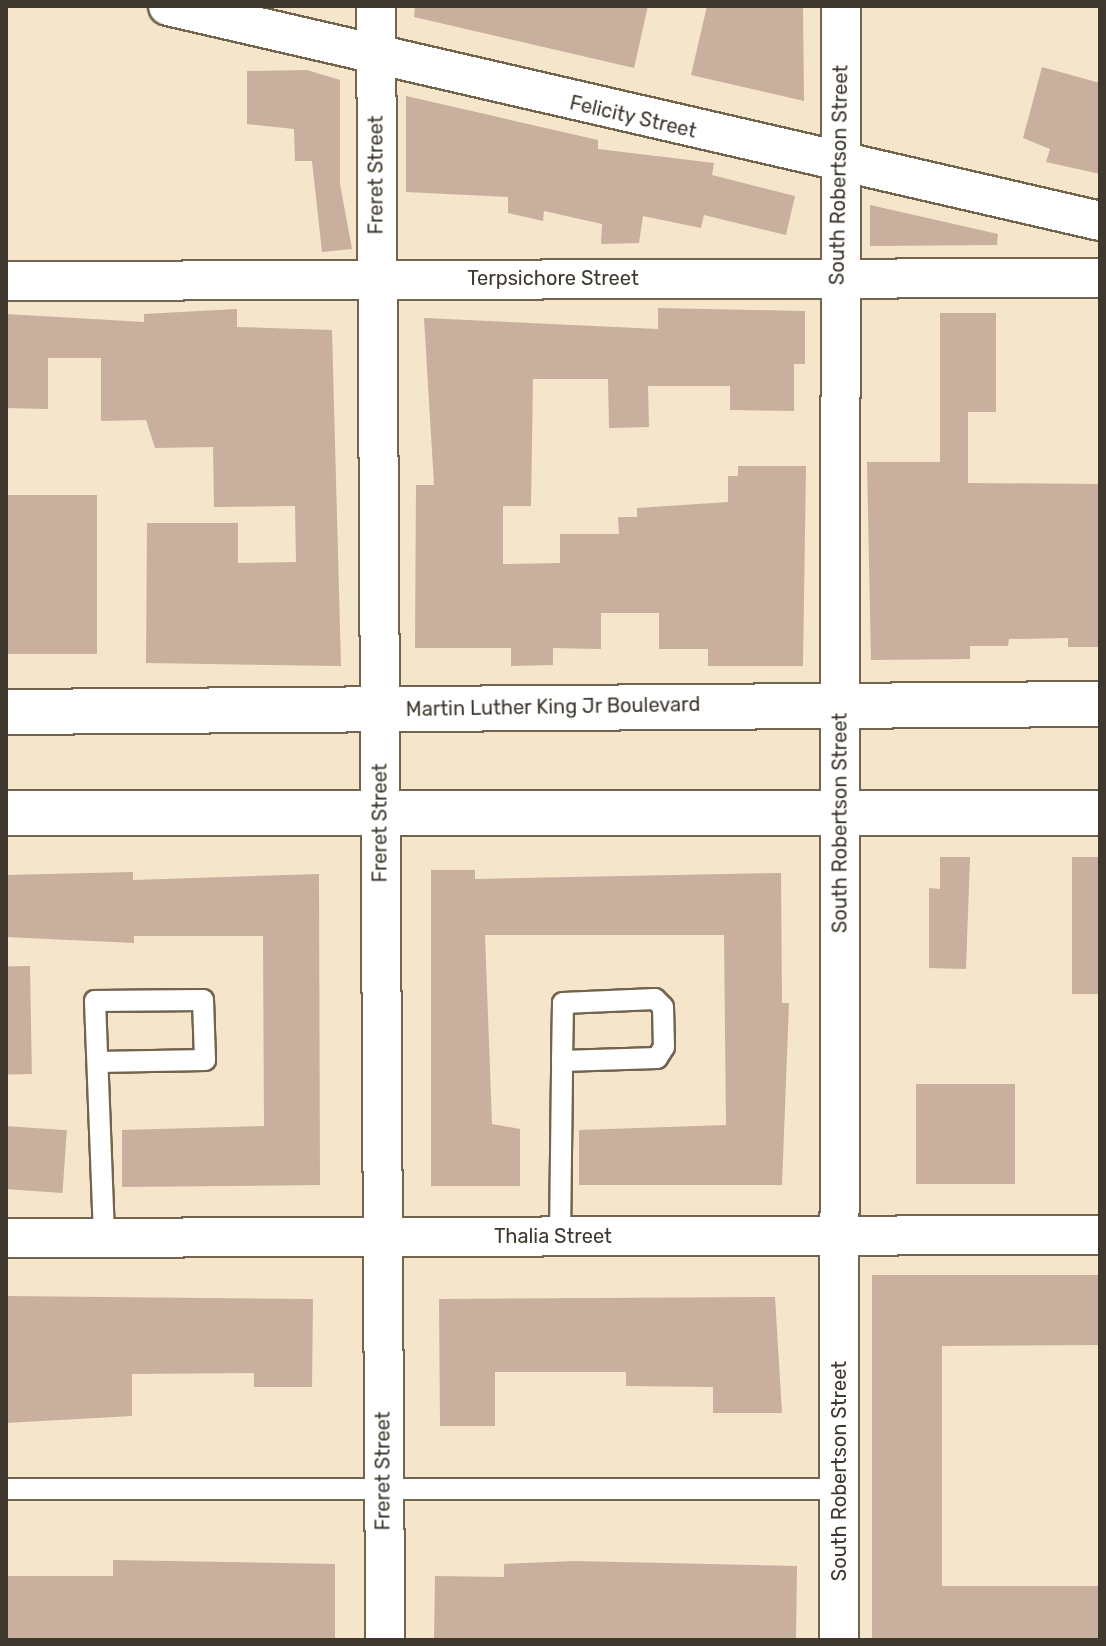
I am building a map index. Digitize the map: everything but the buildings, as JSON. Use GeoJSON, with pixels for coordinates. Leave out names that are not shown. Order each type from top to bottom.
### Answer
{"type":"FeatureCollection","features":[{"type":"Feature","properties":{"kind":"street","name":"Felicity Street"},"geometry":{"type":"LineString","coordinates":[[168,6],[840,166],[1100,221]]}},
{"type":"Feature","properties":{"kind":"street","name":"Freret Street"},"geometry":{"type":"LineString","coordinates":[[376,6],[375,279],[385,1640]]}},
{"type":"Feature","properties":{"kind":"street","name":"South Robertson Street"},"geometry":{"type":"LineString","coordinates":[[839,1640],[841,703],[838,277],[841,6]]}},
{"type":"Feature","properties":{"kind":"street","name":"Terpsichore Street"},"geometry":{"type":"LineString","coordinates":[[6,281],[1100,278]]}},
{"type":"Feature","properties":{"kind":"street","name":"Martin Luther King Jr Boulevard"},"geometry":{"type":"LineString","coordinates":[[6,712],[841,703],[1100,704]]}},
{"type":"Feature","properties":{"kind":"street"},"geometry":{"type":"LineString","coordinates":[[6,813],[380,809],[1100,813]]}},
{"type":"Feature","properties":{"kind":"street","name":"Thalia Street"},"geometry":{"type":"LineString","coordinates":[[6,1238],[1100,1235]]}},
{"type":"Feature","properties":{"kind":"lane"},"geometry":{"type":"LineString","coordinates":[[560,1236],[562,1061],[569,999],[655,999],[663,1007],[657,1058],[562,1061]]}},
{"type":"Feature","properties":{"kind":"lane"},"geometry":{"type":"LineString","coordinates":[[98,1062],[205,1060],[203,1000],[95,1001],[104,1237]]}},
{"type":"Feature","properties":{"kind":"lane"},"geometry":{"type":"LineString","coordinates":[[6,1489],[839,1489]]}}]}
